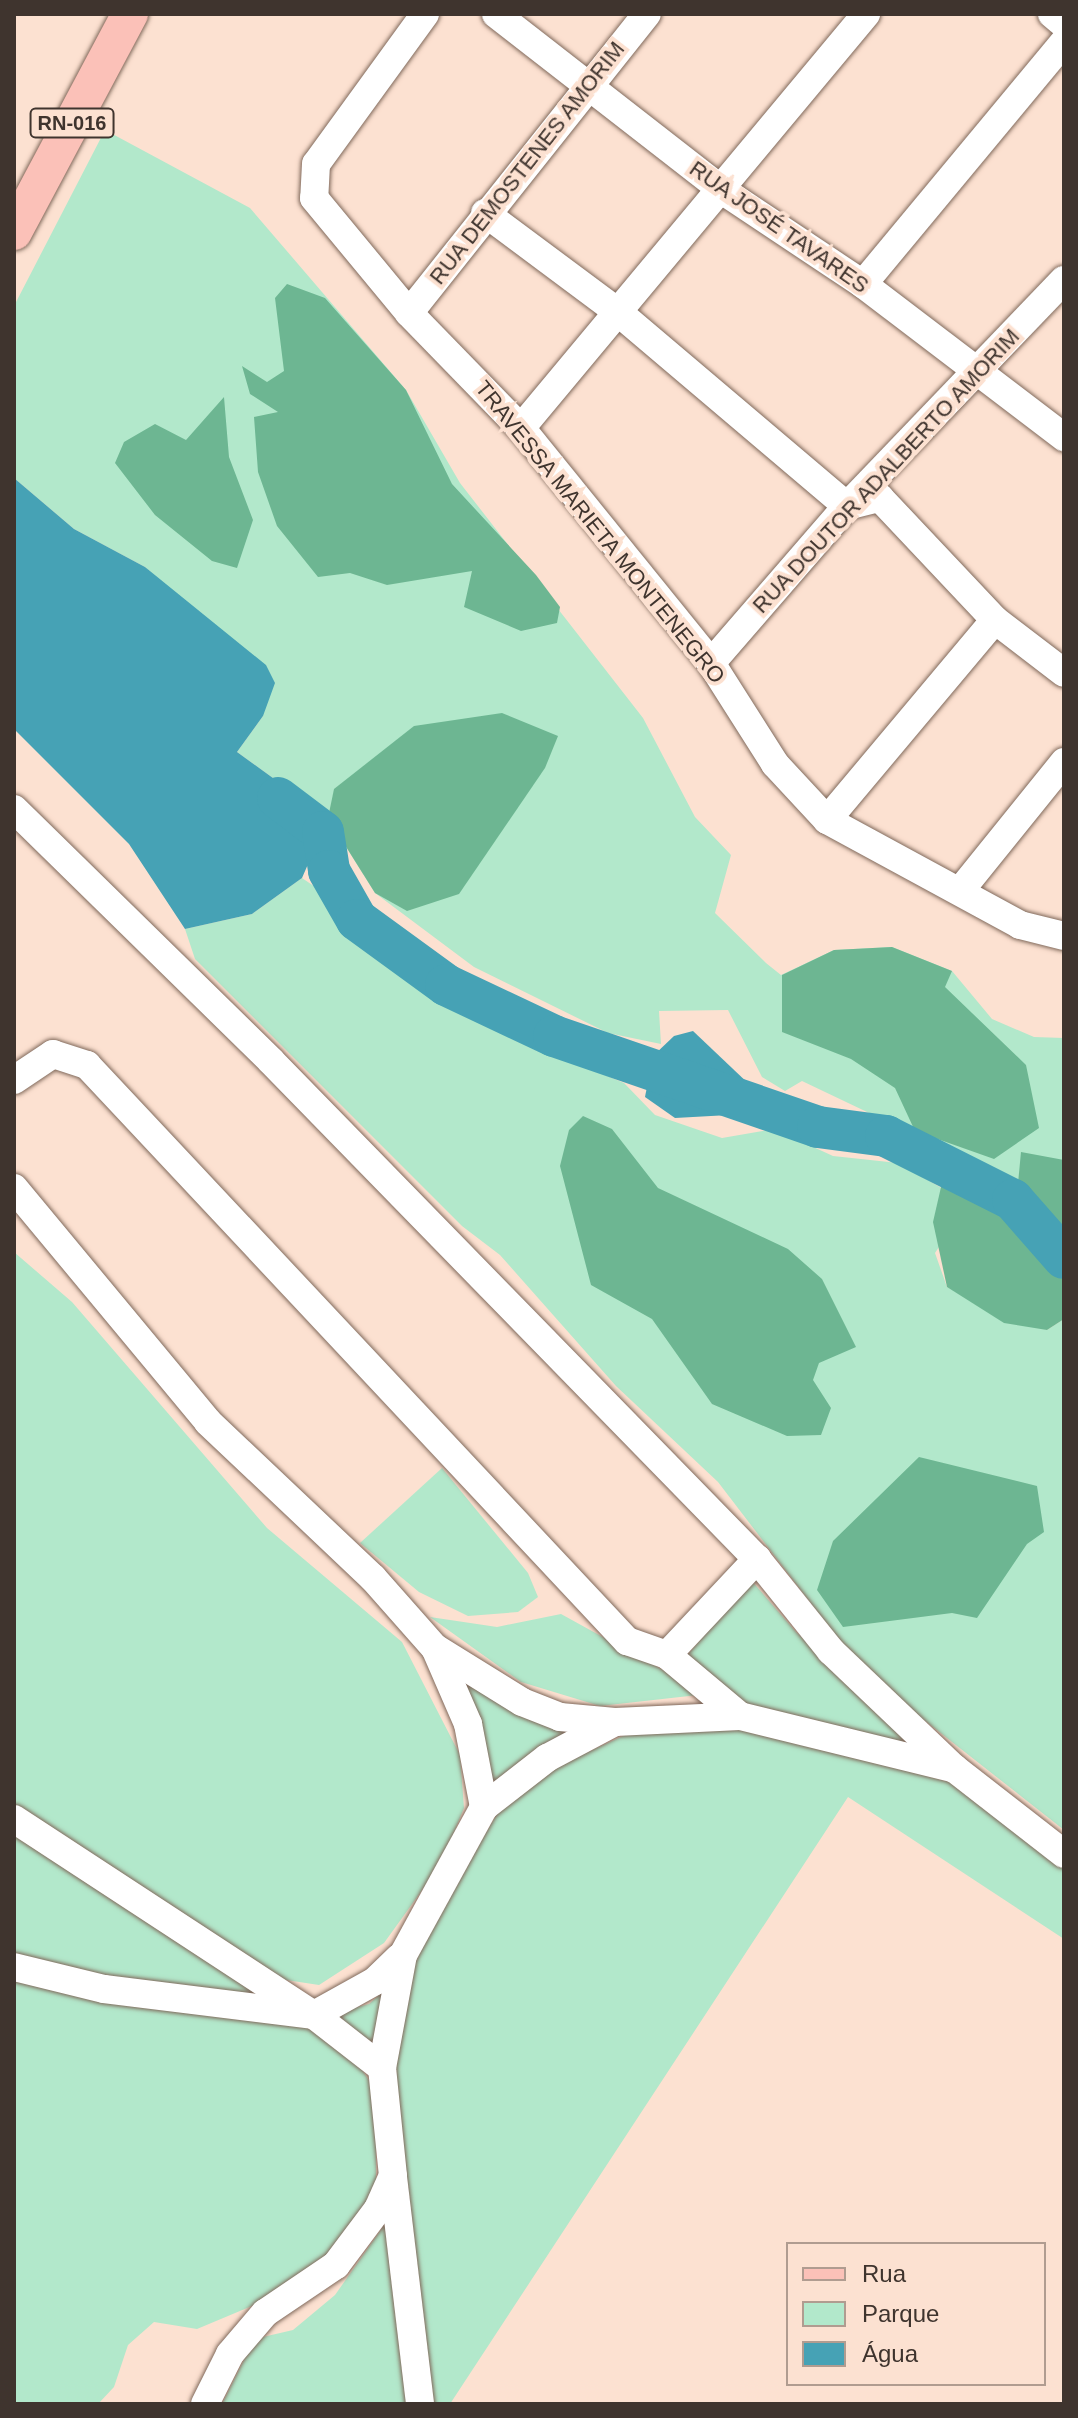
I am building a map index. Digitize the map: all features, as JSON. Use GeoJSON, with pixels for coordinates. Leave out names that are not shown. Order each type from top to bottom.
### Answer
{"type":"FeatureCollection","features":[{"type":"Feature","properties":{"kind":"main road","name":"RN-016"},"geometry":{"type":"LineString","coordinates":[[14,232],[130,14]]}},
{"type":"Feature","properties":{"kind":"street","name":"TRAVESSA MARIETA MONTENEGRO"},"geometry":{"type":"LineString","coordinates":[[425,14],[316,164],[314,198],[409,313],[521,428],[711,663],[775,764],[827,820],[883,856],[960,891],[1020,925],[1064,936]]}},
{"type":"Feature","properties":{"kind":"street","name":"RUA JOSÉ TAVARES"},"geometry":{"type":"LineString","coordinates":[[496,14],[584,87],[722,190],[863,284],[1064,437]]}},
{"type":"Feature","properties":{"kind":"street","name":"RUA DEMOSTENES AMORIM"},"geometry":{"type":"LineString","coordinates":[[409,313],[584,87],[647,14]]}},
{"type":"Feature","properties":{"kind":"street"},"geometry":{"type":"LineString","coordinates":[[521,428],[866,14]]}},
{"type":"Feature","properties":{"kind":"street"},"geometry":{"type":"LineString","coordinates":[[1052,14],[1064,24]]}},
{"type":"Feature","properties":{"kind":"street"},"geometry":{"type":"LineString","coordinates":[[863,284],[1064,42]]}},
{"type":"Feature","properties":{"kind":"street"},"geometry":{"type":"LineString","coordinates":[[485,213],[618,312],[847,506],[880,498],[995,620],[1064,673]]}},
{"type":"Feature","properties":{"kind":"street","name":"RUA DOUTOR ADALBERTO AMORIM"},"geometry":{"type":"LineString","coordinates":[[711,663],[847,506],[1064,280]]}},
{"type":"Feature","properties":{"kind":"street"},"geometry":{"type":"LineString","coordinates":[[827,820],[995,620]]}},
{"type":"Feature","properties":{"kind":"street"},"geometry":{"type":"LineString","coordinates":[[960,891],[1064,762]]}},
{"type":"Feature","properties":{"kind":"street"},"geometry":{"type":"LineString","coordinates":[[14,809],[757,1559],[831,1651],[955,1769],[1064,1854]]}},
{"type":"Feature","properties":{"kind":"street"},"geometry":{"type":"LineString","coordinates":[[14,1080],[53,1054],[87,1065],[627,1641],[667,1655],[740,1716]]}},
{"type":"Feature","properties":{"kind":"street"},"geometry":{"type":"LineString","coordinates":[[14,1188],[208,1422],[408,1614],[435,1648],[468,1724],[484,1807]]}},
{"type":"Feature","properties":{"kind":"street"},"geometry":{"type":"LineString","coordinates":[[667,1655],[757,1559]]}},
{"type":"Feature","properties":{"kind":"street"},"geometry":{"type":"LineString","coordinates":[[435,1648],[522,1702],[560,1717],[615,1722],[685,1714],[740,1716],[955,1769]]}},
{"type":"Feature","properties":{"kind":"street"},"geometry":{"type":"LineString","coordinates":[[420,2404],[382,2068],[403,1955],[484,1807],[547,1758],[615,1722]]}},
{"type":"Feature","properties":{"kind":"street"},"geometry":{"type":"LineString","coordinates":[[14,1819],[314,2015],[382,2068]]}},
{"type":"Feature","properties":{"kind":"street"},"geometry":{"type":"LineString","coordinates":[[14,1967],[104,1989],[314,2015],[375,1981],[403,1955]]}},
{"type":"Feature","properties":{"kind":"street"},"geometry":{"type":"LineString","coordinates":[[205,2404],[230,2354],[265,2313],[354,2244],[393,2176]]}},
{"type":"Feature","properties":{"kind":"green space"},"geometry":{"type":"Polygon","coordinates":[[[105,130],[250,208],[406,390],[460,483],[643,718],[695,817],[731,855],[715,913],[766,963],[781,975],[834,950],[892,947],[952,971],[992,1019],[1034,1037],[1064,1038],[1064,1239],[993,1172],[802,1081],[785,1091],[762,1077],[728,1010],[659,1011],[661,1044],[608,1033],[474,967],[375,893],[328,818],[237,752],[263,716],[199,616],[145,567],[74,529],[14,478],[14,306],[105,130]]]}},
{"type":"Feature","properties":{"kind":"green space"},"geometry":{"type":"Polygon","coordinates":[[[287,284],[325,298],[406,390],[452,484],[536,575],[560,607],[557,623],[521,631],[464,607],[472,571],[387,585],[350,573],[318,577],[277,526],[258,472],[254,417],[278,412],[250,394],[242,366],[267,382],[284,371],[275,298],[287,284]]]}},
{"type":"Feature","properties":{"kind":"green space"},"geometry":{"type":"Polygon","coordinates":[[[224,397],[229,457],[253,520],[237,568],[212,561],[155,515],[115,463],[124,442],[155,424],[186,440],[224,397]]]}},
{"type":"Feature","properties":{"kind":"green space"},"geometry":{"type":"Polygon","coordinates":[[[502,713],[558,736],[545,768],[459,894],[407,911],[375,893],[328,818],[334,789],[414,726],[502,713]]]}},
{"type":"Feature","properties":{"kind":"green space"},"geometry":{"type":"Polygon","coordinates":[[[302,878],[327,895],[363,949],[476,1021],[624,1083],[655,1115],[722,1138],[774,1129],[833,1156],[898,1163],[945,1190],[956,1221],[935,1253],[947,1287],[1047,1330],[1064,1319],[1064,1830],[891,1694],[836,1636],[718,1482],[616,1386],[500,1255],[462,1226],[195,959],[185,929],[252,914],[302,878]]]}},
{"type":"Feature","properties":{"kind":"green space"},"geometry":{"type":"Polygon","coordinates":[[[892,947],[952,971],[945,987],[1026,1065],[1039,1128],[994,1159],[915,1131],[895,1088],[851,1059],[782,1032],[782,975],[834,950],[892,947]]]}},
{"type":"Feature","properties":{"kind":"green space"},"geometry":{"type":"Polygon","coordinates":[[[583,1116],[612,1129],[658,1188],[788,1249],[822,1279],[856,1347],[819,1363],[813,1380],[831,1408],[821,1435],[787,1436],[712,1404],[652,1319],[591,1285],[560,1166],[569,1130],[583,1116]]]}},
{"type":"Feature","properties":{"kind":"green space"},"geometry":{"type":"Polygon","coordinates":[[[1021,1152],[1064,1160],[1064,1239],[1017,1194],[1021,1152]]]}},
{"type":"Feature","properties":{"kind":"green space"},"geometry":{"type":"Polygon","coordinates":[[[944,1174],[1006,1206],[1064,1271],[1064,1319],[1047,1330],[1004,1323],[947,1287],[933,1222],[944,1174]]]}},
{"type":"Feature","properties":{"kind":"green space"},"geometry":{"type":"Polygon","coordinates":[[[14,1252],[72,1302],[267,1528],[402,1642],[460,1755],[464,1808],[441,1864],[384,1943],[319,1985],[273,1978],[14,1807],[14,1252]]]}},
{"type":"Feature","properties":{"kind":"green space"},"geometry":{"type":"Polygon","coordinates":[[[919,1457],[1037,1486],[1044,1532],[1027,1544],[977,1618],[952,1613],[843,1627],[817,1590],[833,1541],[919,1457]]]}},
{"type":"Feature","properties":{"kind":"green space"},"geometry":{"type":"Polygon","coordinates":[[[442,1468],[528,1573],[538,1597],[518,1612],[468,1616],[419,1592],[360,1543],[442,1468]]]}},
{"type":"Feature","properties":{"kind":"green space"},"geometry":{"type":"Polygon","coordinates":[[[751,1580],[796,1632],[935,1757],[750,1709],[684,1659],[751,1580]]]}},
{"type":"Feature","properties":{"kind":"green space"},"geometry":{"type":"Polygon","coordinates":[[[561,1614],[679,1679],[698,1695],[600,1706],[521,1682],[430,1617],[497,1627],[561,1614]]]}},
{"type":"Feature","properties":{"kind":"green space"},"geometry":{"type":"Polygon","coordinates":[[[462,1680],[575,1727],[489,1797],[462,1680]]]}},
{"type":"Feature","properties":{"kind":"green space"},"geometry":{"type":"Polygon","coordinates":[[[643,1727],[746,1728],[949,1782],[1064,1869],[1064,1939],[848,1797],[450,2404],[430,2404],[398,2171],[395,2005],[437,1912],[515,1785],[643,1727]]]}},
{"type":"Feature","properties":{"kind":"green space"},"geometry":{"type":"Polygon","coordinates":[[[14,1821],[356,2060],[376,2092],[376,2198],[348,2243],[259,2303],[197,2329],[154,2322],[128,2345],[114,2387],[98,2404],[14,2404],[14,1821]]]}},
{"type":"Feature","properties":{"kind":"green space"},"geometry":{"type":"Polygon","coordinates":[[[384,1991],[376,2023],[375,2048],[334,2013],[369,2004],[384,1991]]]}},
{"type":"Feature","properties":{"kind":"green space"},"geometry":{"type":"Polygon","coordinates":[[[390,2217],[412,2404],[222,2404],[247,2354],[263,2337],[293,2330],[335,2295],[390,2217]]]}},
{"type":"Feature","properties":{"kind":"water"},"geometry":{"type":"Polygon","coordinates":[[[14,478],[74,529],[145,567],[266,665],[275,683],[263,716],[237,752],[328,818],[302,878],[252,914],[185,929],[129,844],[14,729],[14,478]]]}},
{"type":"Feature","properties":{"kind":"water"},"geometry":{"type":"Polygon","coordinates":[[[693,1031],[752,1087],[747,1114],[675,1118],[645,1097],[653,1056],[674,1036],[693,1031]]]}},
{"type":"Feature","properties":{"kind":"waterway"},"geometry":{"type":"LineString","coordinates":[[278,798],[323,832],[329,871],[357,920],[446,985],[554,1036],[818,1127],[886,1136],[1013,1200],[1064,1258]]}}]}
